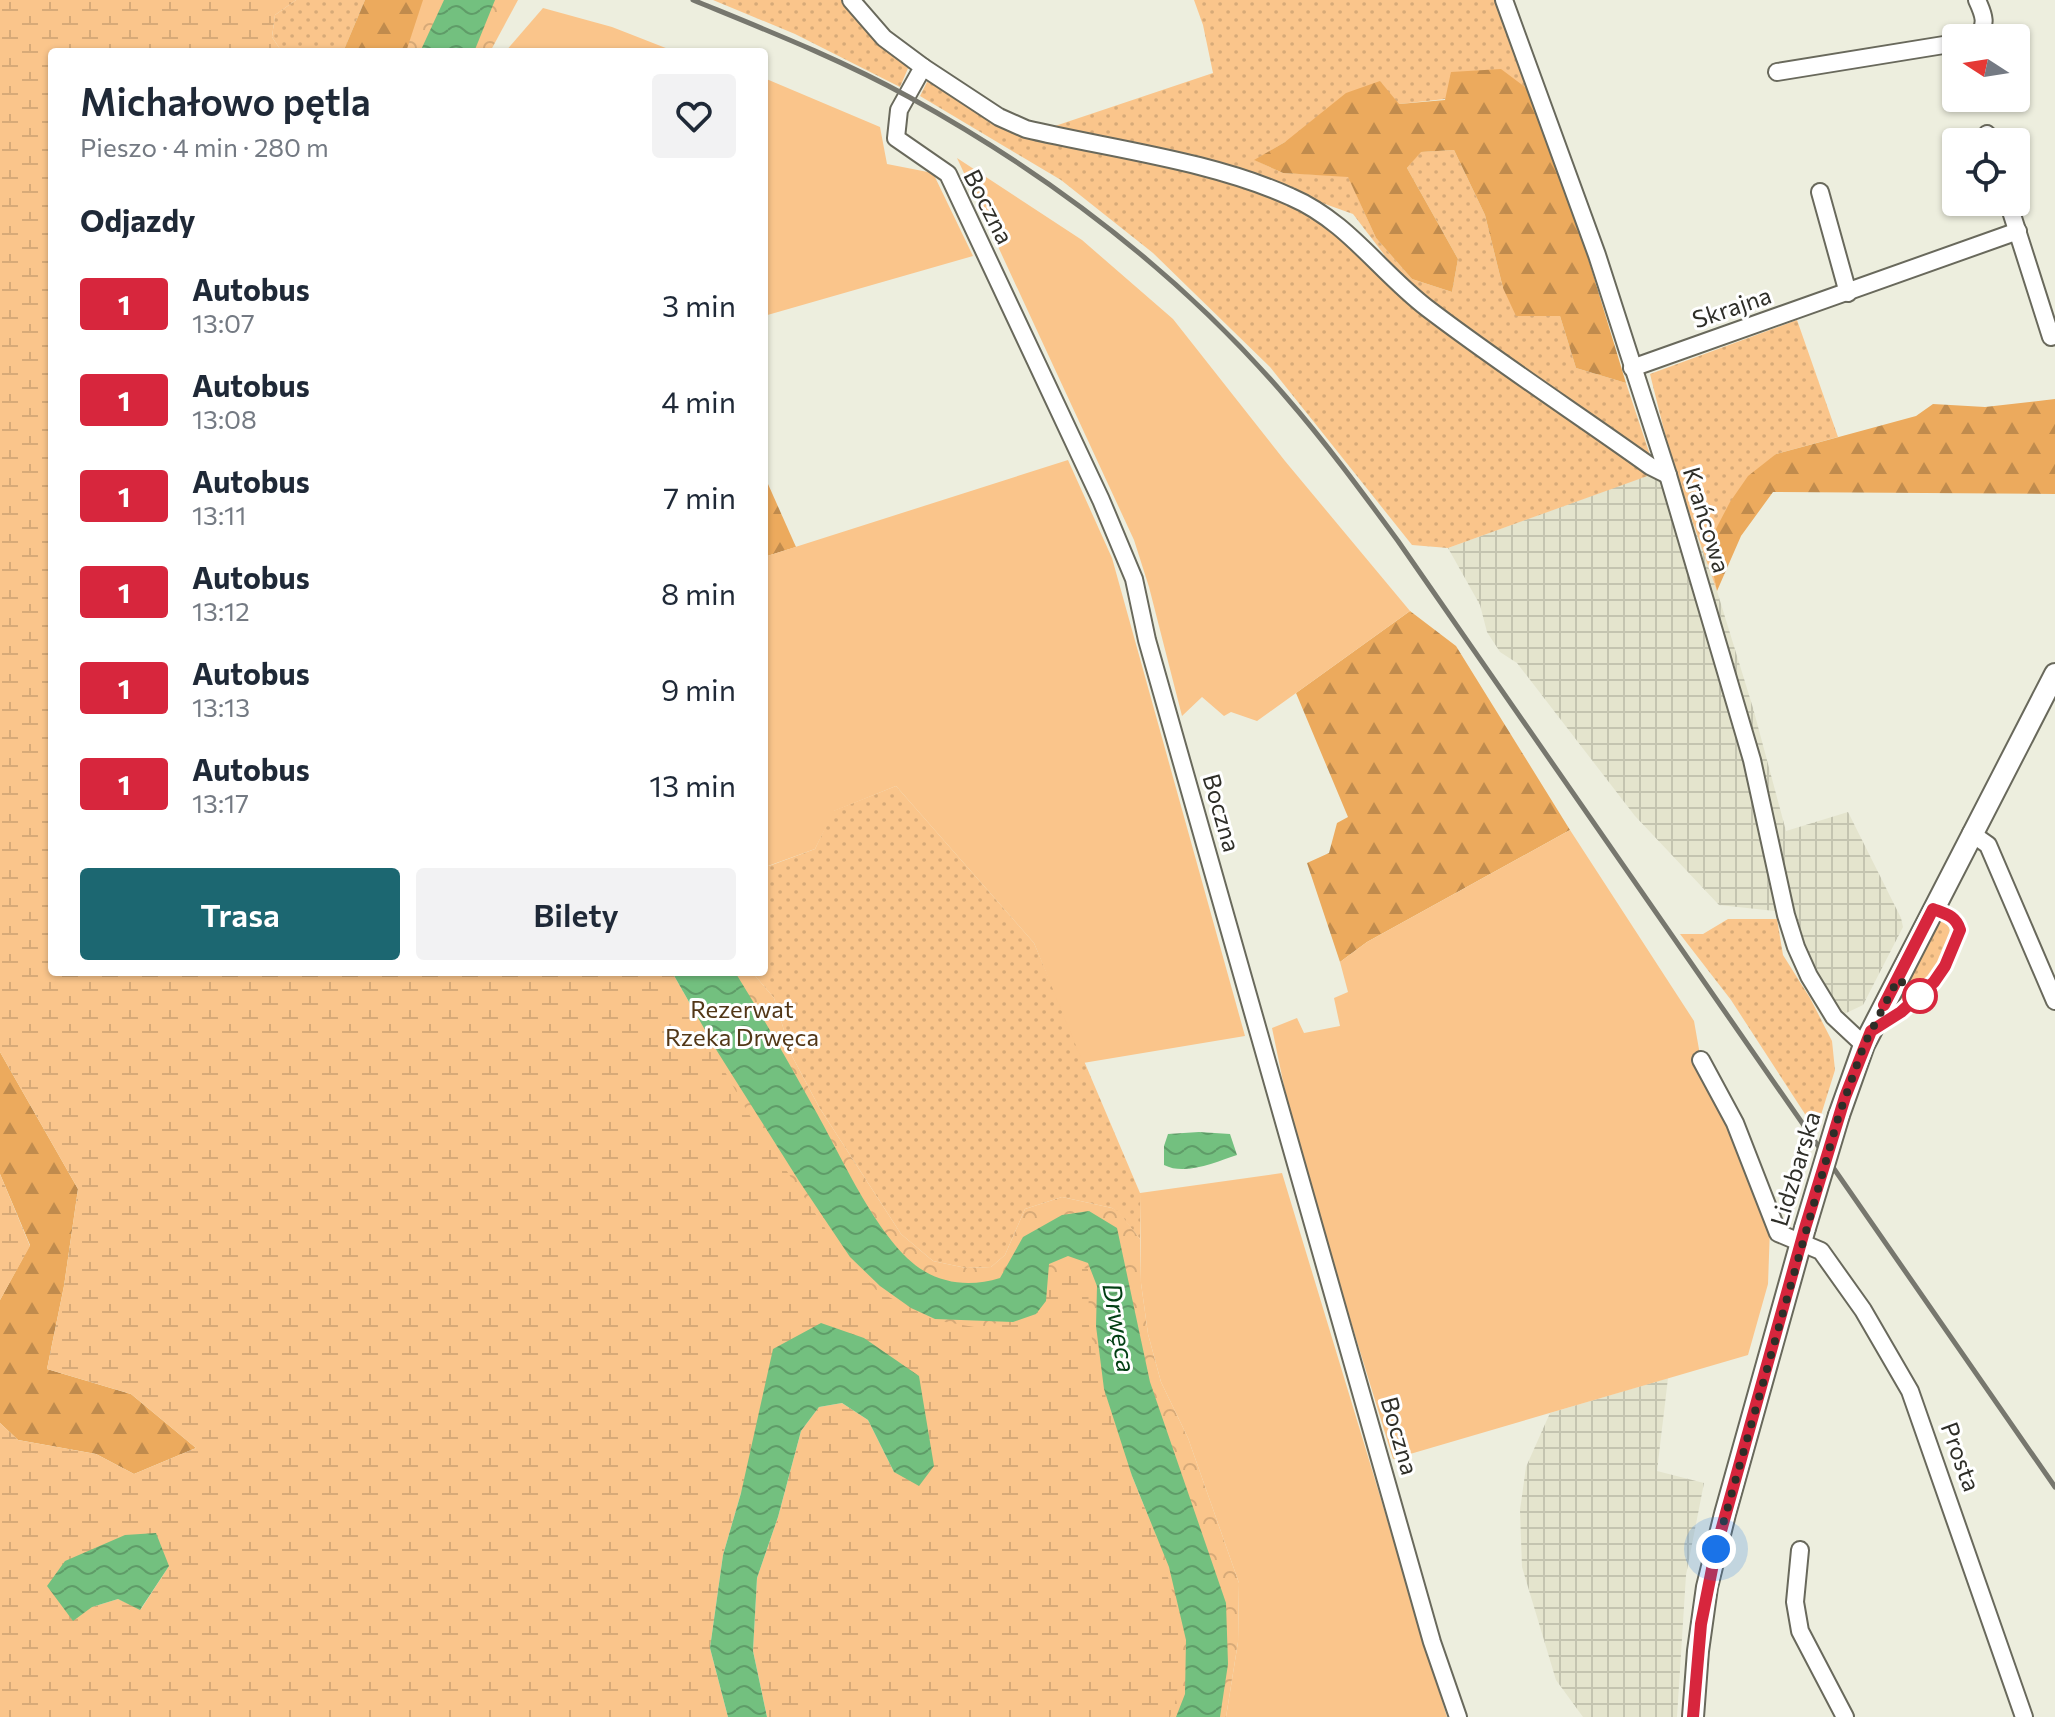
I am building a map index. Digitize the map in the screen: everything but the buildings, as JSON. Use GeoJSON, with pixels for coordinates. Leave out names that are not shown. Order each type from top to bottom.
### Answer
{"type":"FeatureCollection","features":[{"type":"Feature","properties":{"kind":"main road","name":"Lidzbarska"},"geometry":{"type":"LineString","coordinates":[[1693,1717],[1698,1651],[1710,1574],[1839,1115],[1864,1045],[2055,674]]}},
{"type":"Feature","properties":{"kind":"street"},"geometry":{"type":"LineString","coordinates":[[851,0],[884,38],[999,117],[1026,129],[1233,176],[1292,197],[1311,208],[1353,237],[1424,306],[1650,466],[1668,475]]}},
{"type":"Feature","properties":{"kind":"street","name":"Krańcowa"},"geometry":{"type":"LineString","coordinates":[[1504,0],[1593,241],[1668,475],[1752,760],[1786,915],[1796,947],[1809,976],[1834,1017],[1864,1045]]}},
{"type":"Feature","properties":{"kind":"street"},"geometry":{"type":"LineString","coordinates":[[1977,0],[1985,24]]}},
{"type":"Feature","properties":{"kind":"street"},"geometry":{"type":"LineString","coordinates":[[1777,72],[1942,45]]}},
{"type":"Feature","properties":{"kind":"street","name":"Boczna"},"geometry":{"type":"LineString","coordinates":[[923,67],[899,110],[896,138],[948,174],[1101,500],[1134,579],[1151,652],[1432,1642],[1458,1717]]}},
{"type":"Feature","properties":{"kind":"street"},"geometry":{"type":"LineString","coordinates":[[1820,192],[1848,293]]}},
{"type":"Feature","properties":{"kind":"street"},"geometry":{"type":"LineString","coordinates":[[2013,216],[2051,337]]}},
{"type":"Feature","properties":{"kind":"street","name":"Skrajna"},"geometry":{"type":"LineString","coordinates":[[1632,368],[2018,231]]}},
{"type":"Feature","properties":{"kind":"street"},"geometry":{"type":"LineString","coordinates":[[1971,833],[1988,845],[2055,1001]]}},
{"type":"Feature","properties":{"kind":"street","name":"Prosta"},"geometry":{"type":"LineString","coordinates":[[1701,1060],[1735,1123],[1778,1233],[1803,1236],[1821,1251],[1863,1310],[1910,1391],[2024,1717]]}},
{"type":"Feature","properties":{"kind":"street"},"geometry":{"type":"LineString","coordinates":[[1800,1550],[1795,1602],[1800,1631],[1845,1717]]}},
{"type":"Feature","properties":{"kind":"shaded area"},"geometry":{"type":"Polygon","coordinates":[[[1673,466],[1717,591],[1786,831],[1848,812],[1901,918],[1903,927],[1863,1005],[1842,1015],[1804,953],[1793,909],[1775,911],[1719,905],[1635,816],[1517,663],[1500,652],[1487,632],[1480,605],[1448,548],[1673,466]]]}},
{"type":"Feature","properties":{"kind":"shaded area"},"geometry":{"type":"Polygon","coordinates":[[[1668,1378],[1657,1471],[1704,1483],[1686,1575],[1677,1717],[1583,1717],[1556,1680],[1522,1567],[1520,1510],[1526,1467],[1550,1413],[1668,1378]]]}},
{"type":"Feature","properties":{"kind":"green space"},"geometry":{"type":"Polygon","coordinates":[[[0,0],[296,0],[275,15],[272,37],[279,48],[48,48],[48,976],[674,976],[717,1051],[880,1286],[1049,1264],[1088,1263],[1132,1476],[1169,1567],[1186,1640],[1176,1717],[767,1717],[753,1651],[757,1578],[778,1517],[801,1431],[819,1407],[842,1403],[868,1420],[894,1472],[864,1338],[741,1493],[723,1555],[710,1648],[728,1717],[0,1717],[0,1423],[18,1440],[96,1454],[134,1474],[196,1448],[131,1394],[47,1369],[64,1286],[78,1189],[0,1052],[0,0]],[[169,1566],[92,1607],[118,1599],[141,1609],[169,1566]]]}},
{"type":"Feature","properties":{"kind":"green space"},"geometry":{"type":"Polygon","coordinates":[[[296,0],[365,0],[345,48],[279,48],[272,37],[275,15],[296,0]]]}},
{"type":"Feature","properties":{"kind":"green space"},"geometry":{"type":"Polygon","coordinates":[[[365,0],[433,0],[414,48],[345,48],[365,0]]]}},
{"type":"Feature","properties":{"kind":"green space"},"geometry":{"type":"Polygon","coordinates":[[[423,0],[518,0],[492,48],[407,48],[423,0]]]}},
{"type":"Feature","properties":{"kind":"green space"},"geometry":{"type":"Polygon","coordinates":[[[713,0],[846,0],[874,36],[909,66],[900,87],[795,34],[713,0]]]}},
{"type":"Feature","properties":{"kind":"green space"},"geometry":{"type":"Polygon","coordinates":[[[1194,0],[1497,0],[1529,90],[1399,104],[1285,142],[1255,160],[1283,173],[1348,176],[1376,238],[1412,279],[1452,292],[1458,259],[1407,168],[1420,152],[1454,150],[1485,215],[1503,288],[1560,316],[1576,368],[1626,383],[1650,455],[1638,450],[1434,307],[1399,274],[1353,214],[1269,184],[1052,127],[1213,73],[1203,25],[1194,0]]]}},
{"type":"Feature","properties":{"kind":"green space"},"geometry":{"type":"Polygon","coordinates":[[[543,8],[612,27],[666,48],[508,48],[543,8]]]}},
{"type":"Feature","properties":{"kind":"green space"},"geometry":{"type":"Polygon","coordinates":[[[1501,69],[1529,90],[1575,215],[1626,383],[1576,368],[1560,316],[1516,316],[1503,288],[1485,215],[1454,150],[1421,152],[1407,168],[1458,259],[1452,292],[1412,279],[1376,238],[1348,177],[1283,173],[1254,160],[1285,142],[1346,93],[1380,81],[1399,104],[1445,100],[1451,72],[1501,69]]]}},
{"type":"Feature","properties":{"kind":"green space"},"geometry":{"type":"Polygon","coordinates":[[[768,80],[880,127],[887,164],[933,173],[973,256],[768,315],[768,80]]]}},
{"type":"Feature","properties":{"kind":"green space"},"geometry":{"type":"Polygon","coordinates":[[[927,82],[942,85],[1003,125],[1217,176],[1289,200],[1328,221],[1653,474],[1448,548],[1412,545],[1270,367],[1153,253],[1061,180],[920,96],[927,82]]]}},
{"type":"Feature","properties":{"kind":"green space"},"geometry":{"type":"Polygon","coordinates":[[[957,158],[1082,240],[1173,319],[1285,461],[1410,611],[1257,721],[1231,712],[1224,716],[1202,697],[1182,716],[1134,540],[957,158]]]}},
{"type":"Feature","properties":{"kind":"green space"},"geometry":{"type":"Polygon","coordinates":[[[1797,320],[1838,437],[1776,454],[1707,546],[1717,591],[1673,466],[1650,374],[1797,320]]]}},
{"type":"Feature","properties":{"kind":"green space"},"geometry":{"type":"Polygon","coordinates":[[[2055,399],[2055,494],[1773,492],[1741,536],[1717,591],[1707,546],[1748,476],[1776,454],[1916,416],[1933,404],[1985,407],[2055,399]]]}},
{"type":"Feature","properties":{"kind":"green space"},"geometry":{"type":"Polygon","coordinates":[[[1068,460],[1112,558],[1245,1036],[1083,1063],[1034,943],[896,786],[834,811],[815,849],[768,866],[768,556],[1068,460]]]}},
{"type":"Feature","properties":{"kind":"green space"},"geometry":{"type":"Polygon","coordinates":[[[768,484],[796,547],[768,556],[768,484]]]}},
{"type":"Feature","properties":{"kind":"green space"},"geometry":{"type":"Polygon","coordinates":[[[1410,611],[1456,646],[1570,830],[1367,942],[1340,962],[1307,863],[1329,853],[1337,823],[1348,817],[1296,693],[1410,611]]]}},
{"type":"Feature","properties":{"kind":"green space"},"geometry":{"type":"Polygon","coordinates":[[[896,786],[1034,943],[1140,1193],[1140,1239],[1112,1208],[1062,1197],[1025,1209],[1005,1255],[991,1267],[966,1268],[933,1261],[901,1234],[819,1107],[792,1056],[774,998],[755,976],[768,976],[768,866],[815,849],[833,811],[896,786]]]}},
{"type":"Feature","properties":{"kind":"green space"},"geometry":{"type":"Polygon","coordinates":[[[1570,830],[1694,1021],[1703,1072],[1770,1228],[1768,1284],[1748,1355],[1393,1459],[1295,1139],[1272,1028],[1297,1018],[1304,1033],[1340,1026],[1334,998],[1348,992],[1340,962],[1367,942],[1570,830]]]}},
{"type":"Feature","properties":{"kind":"green space"},"geometry":{"type":"Polygon","coordinates":[[[1936,915],[1948,926],[1946,950],[1921,989],[1910,1000],[1890,1010],[1936,915]]]}},
{"type":"Feature","properties":{"kind":"green space"},"geometry":{"type":"Polygon","coordinates":[[[1728,919],[1777,919],[1783,955],[1832,1041],[1835,1070],[1816,1131],[1731,1000],[1680,934],[1703,934],[1728,919]]]}},
{"type":"Feature","properties":{"kind":"green space","name":"Rezerwat Rzeka Drwęca"},"geometry":{"type":"Polygon","coordinates":[[[679,976],[755,976],[774,998],[792,1056],[819,1107],[901,1234],[933,1261],[966,1268],[991,1267],[1005,1255],[1025,1209],[1062,1197],[1118,1211],[1140,1239],[1141,1283],[1148,1334],[1161,1382],[1188,1438],[1239,1583],[1238,1642],[1226,1717],[1170,1717],[1177,1696],[1182,1625],[1158,1543],[1108,1407],[1089,1326],[1088,1269],[1074,1266],[1049,1286],[1024,1315],[980,1328],[934,1320],[877,1291],[839,1249],[750,1116],[708,1042],[679,976]]]}},
{"type":"Feature","properties":{"kind":"green space"},"geometry":{"type":"Polygon","coordinates":[[[0,1052],[78,1189],[64,1286],[47,1369],[131,1394],[196,1448],[134,1474],[96,1454],[18,1440],[0,1423],[0,1300],[30,1245],[0,1174],[0,1052]]]}},
{"type":"Feature","properties":{"kind":"green space"},"geometry":{"type":"Polygon","coordinates":[[[1282,1173],[1447,1717],[1226,1717],[1238,1642],[1239,1583],[1188,1438],[1161,1382],[1148,1334],[1141,1283],[1140,1193],[1282,1173]]]}},
{"type":"Feature","properties":{"kind":"green space"},"geometry":{"type":"Polygon","coordinates":[[[0,1174],[30,1246],[0,1300],[0,1174]]]}},
{"type":"Feature","properties":{"kind":"water"},"geometry":{"type":"Polygon","coordinates":[[[444,0],[495,0],[476,48],[422,48],[444,0]]]}},
{"type":"Feature","properties":{"kind":"water","name":"Rezerwat Rzeka Drwęca"},"geometry":{"type":"Polygon","coordinates":[[[674,976],[737,976],[877,1220],[907,1258],[924,1271],[942,1279],[961,1283],[1000,1278],[1023,1237],[1062,1215],[1089,1211],[1117,1228],[1150,1382],[1226,1603],[1228,1664],[1220,1717],[1176,1717],[1185,1694],[1186,1640],[1169,1567],[1132,1476],[1104,1389],[1096,1326],[1097,1286],[1088,1263],[1068,1256],[1049,1264],[1046,1301],[1036,1314],[1013,1322],[935,1319],[911,1308],[880,1286],[850,1257],[717,1051],[674,976]]]}},
{"type":"Feature","properties":{"kind":"water"},"geometry":{"type":"Polygon","coordinates":[[[1168,1134],[1230,1134],[1237,1155],[1191,1169],[1164,1165],[1164,1146],[1168,1134]]]}},
{"type":"Feature","properties":{"kind":"water"},"geometry":{"type":"Polygon","coordinates":[[[821,1323],[864,1338],[919,1376],[934,1466],[919,1486],[894,1472],[868,1420],[842,1403],[819,1407],[801,1431],[778,1517],[757,1578],[753,1651],[767,1717],[728,1717],[710,1648],[723,1555],[741,1493],[773,1349],[821,1323]]]}},
{"type":"Feature","properties":{"kind":"water"},"geometry":{"type":"Polygon","coordinates":[[[156,1533],[169,1566],[140,1610],[118,1599],[92,1607],[73,1621],[47,1586],[65,1561],[125,1535],[156,1533]]]}},
{"type":"Feature","properties":{"kind":"railway"},"geometry":{"type":"LineString","coordinates":[[693,0],[883,83],[1013,160],[1111,230],[1158,269],[1245,352],[1315,432],[1398,541],[2055,1487]]}},
{"type":"Feature","properties":{"kind":"bus line","name":"1"},"geometry":{"type":"LineString","coordinates":[[1693,1717],[1701,1624],[1716,1549],[1839,1115],[1871,1031],[1920,996],[1945,966],[1960,930],[1958,922],[1951,916],[1933,909],[1884,1005]]}},
{"type":"Feature","properties":{"kind":"route"},"geometry":{"type":"LineString","coordinates":[[1716,1549],[1805,1228],[1851,1079],[1864,1045],[1898,979],[1920,996]]}},
{"type":"Feature","properties":{"kind":"water label","name":"Drwęca"},"geometry":{"type":"Point","coordinates":[1119,1328]}}]}
